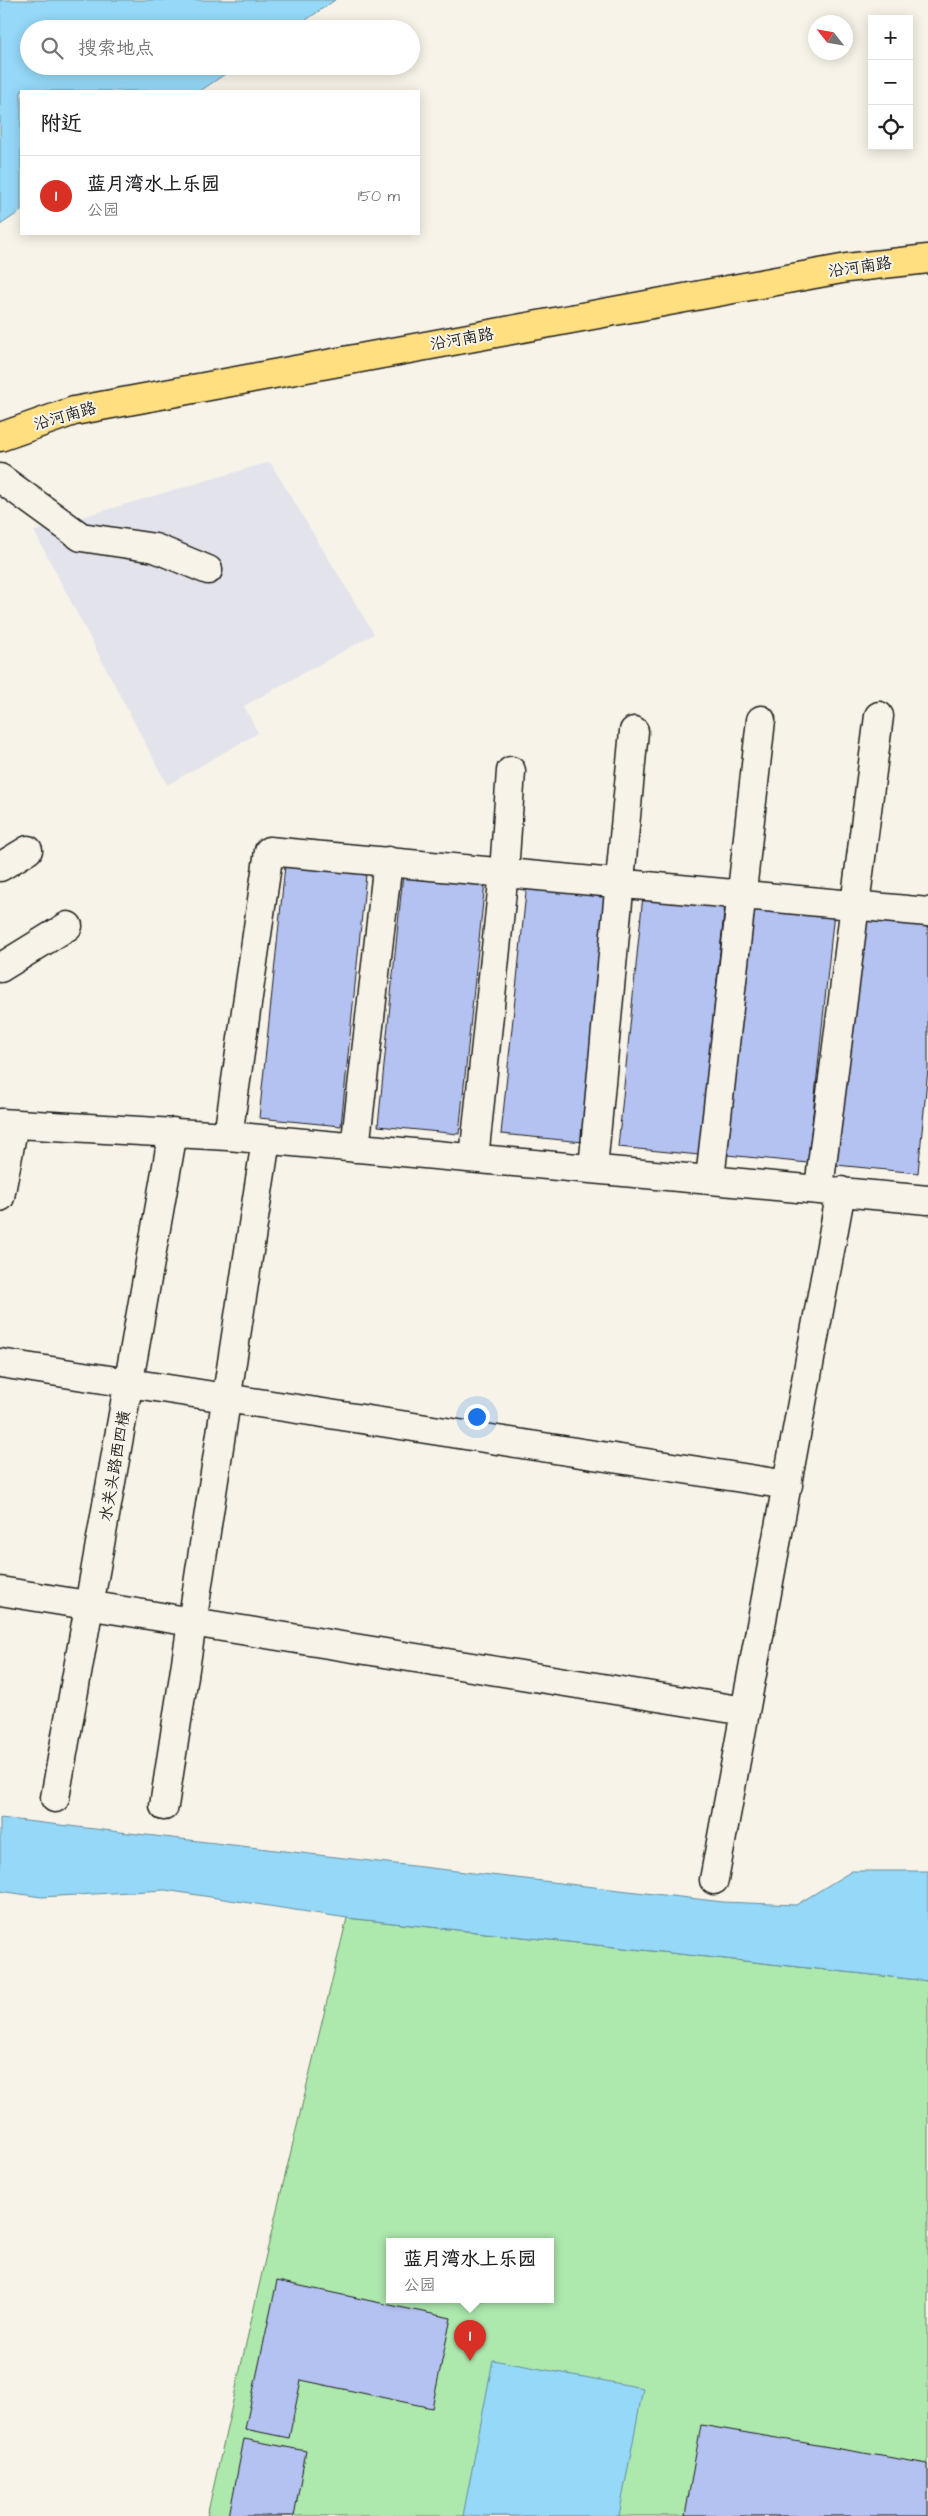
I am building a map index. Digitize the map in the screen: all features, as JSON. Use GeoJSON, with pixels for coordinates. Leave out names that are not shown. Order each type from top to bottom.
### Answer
{"type":"FeatureCollection","features":[{"type":"Feature","properties":{"kind":"main road","name":"沿河南路"},"geometry":{"type":"LineString","coordinates":[[0,437],[74,411],[837,270],[928,259]]}},
{"type":"Feature","properties":{"kind":"street"},"geometry":{"type":"LineString","coordinates":[[0,478],[81,537],[154,548],[208,570]]}},
{"type":"Feature","properties":{"kind":"street"},"geometry":{"type":"LineString","coordinates":[[714,1880],[788,1485],[830,1190],[855,904],[879,716]]}},
{"type":"Feature","properties":{"kind":"street"},"geometry":{"type":"LineString","coordinates":[[710,1179],[761,720]]}},
{"type":"Feature","properties":{"kind":"street"},"geometry":{"type":"LineString","coordinates":[[594,1168],[634,730]]}},
{"type":"Feature","properties":{"kind":"street"},"geometry":{"type":"LineString","coordinates":[[474,1158],[504,872],[511,771]]}},
{"type":"Feature","properties":{"kind":"street"},"geometry":{"type":"LineString","coordinates":[[0,867],[28,850]]}},
{"type":"Feature","properties":{"kind":"street"},"geometry":{"type":"LineString","coordinates":[[228,1136],[269,851],[928,912]]}},
{"type":"Feature","properties":{"kind":"street"},"geometry":{"type":"LineString","coordinates":[[355,1148],[388,861]]}},
{"type":"Feature","properties":{"kind":"street"},"geometry":{"type":"LineString","coordinates":[[0,968],[68,926]]}},
{"type":"Feature","properties":{"kind":"street"},"geometry":{"type":"LineString","coordinates":[[0,1197],[7,1123],[228,1136],[928,1200]]}},
{"type":"Feature","properties":{"kind":"street","name":"水关头路西四横"},"geometry":{"type":"LineString","coordinates":[[55,1798],[173,1132]]}},
{"type":"Feature","properties":{"kind":"street"},"geometry":{"type":"LineString","coordinates":[[164,1806],[266,1140]]}},
{"type":"Feature","properties":{"kind":"street"},"geometry":{"type":"LineString","coordinates":[[0,1363],[788,1485]]}},
{"type":"Feature","properties":{"kind":"street"},"geometry":{"type":"LineString","coordinates":[[0,1591],[745,1711]]}},
{"type":"Feature","properties":{"kind":"shaded area"},"geometry":{"type":"Polygon","coordinates":[[[270,462],[374,634],[244,706],[258,733],[167,785],[34,531],[270,462]]]}},
{"type":"Feature","properties":{"kind":"green space"},"geometry":{"type":"Polygon","coordinates":[[[347,1918],[928,1981],[928,2516],[207,2516],[266,2255],[347,1918]]]}},
{"type":"Feature","properties":{"kind":"water"},"geometry":{"type":"Polygon","coordinates":[[[0,0],[335,0],[306,20],[20,20],[20,75],[224,75],[201,90],[20,90],[20,212],[0,225],[0,0]]]}},
{"type":"Feature","properties":{"kind":"water"},"geometry":{"type":"Polygon","coordinates":[[[0,1818],[723,1902],[796,1905],[852,1871],[928,1871],[928,1981],[347,1918],[165,1890],[41,1897],[0,1891],[0,1818]]]}},
{"type":"Feature","properties":{"kind":"water"},"geometry":{"type":"Polygon","coordinates":[[[493,2360],[643,2388],[619,2516],[463,2516],[493,2360]]]}},
{"type":"Feature","properties":{"kind":"building"},"geometry":{"type":"Polygon","coordinates":[[[285,866],[366,874],[341,1126],[259,1118],[285,866]]]}},
{"type":"Feature","properties":{"kind":"building"},"geometry":{"type":"Polygon","coordinates":[[[403,874],[485,882],[459,1134],[378,1126],[403,874]]]}},
{"type":"Feature","properties":{"kind":"building"},"geometry":{"type":"Polygon","coordinates":[[[527,883],[608,891],[583,1142],[501,1134],[527,883]]]}},
{"type":"Feature","properties":{"kind":"building"},"geometry":{"type":"Polygon","coordinates":[[[643,895],[725,903],[699,1155],[618,1147],[643,895]]]}},
{"type":"Feature","properties":{"kind":"building"},"geometry":{"type":"Polygon","coordinates":[[[753,904],[834,912],[808,1163],[727,1155],[753,904]]]}},
{"type":"Feature","properties":{"kind":"building"},"geometry":{"type":"Polygon","coordinates":[[[862,914],[928,921],[928,1069],[918,1173],[836,1165],[862,914]]]}},
{"type":"Feature","properties":{"kind":"building"},"geometry":{"type":"Polygon","coordinates":[[[277,2281],[451,2318],[432,2408],[301,2380],[289,2438],[245,2429],[277,2281]]]}},
{"type":"Feature","properties":{"kind":"building"},"geometry":{"type":"Polygon","coordinates":[[[701,2425],[928,2464],[928,2516],[685,2516],[701,2425]]]}},
{"type":"Feature","properties":{"kind":"building"},"geometry":{"type":"Polygon","coordinates":[[[244,2439],[306,2451],[294,2516],[229,2516],[244,2439]]]}},
{"type":"Feature","properties":{"kind":"place","name":"蓝月湾水上乐园"},"geometry":{"type":"Point","coordinates":[470,2361]}}]}
